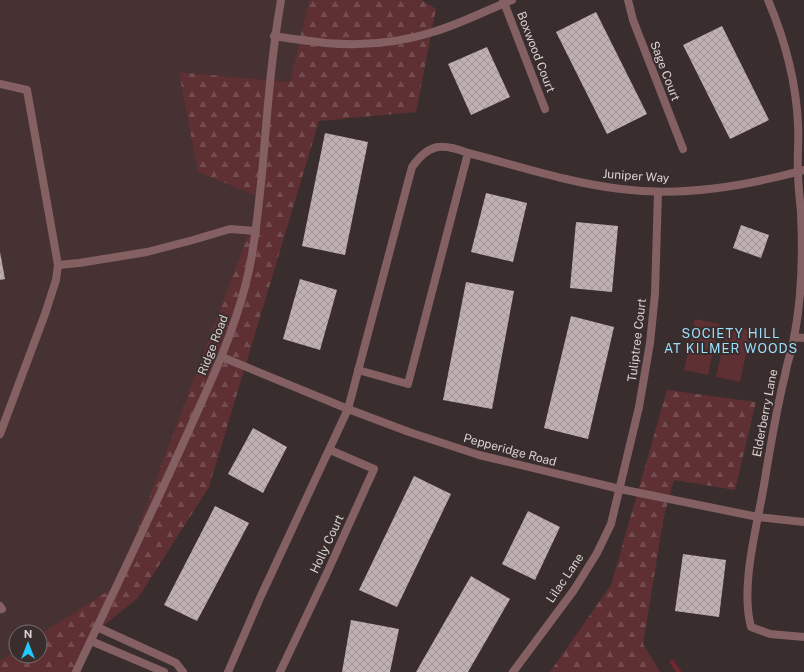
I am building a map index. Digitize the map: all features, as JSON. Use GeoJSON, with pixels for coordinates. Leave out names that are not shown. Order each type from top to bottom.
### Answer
{"type":"FeatureCollection","features":[{"type":"Feature","properties":{"kind":"street","name":"Ridge Road"},"geometry":{"type":"LineString","coordinates":[[76,672],[158,499],[222,357],[234,326],[246,283],[256,231],[274,36],[281,0]]}},
{"type":"Feature","properties":{"kind":"street","name":"Sage Court"},"geometry":{"type":"LineString","coordinates":[[628,0],[633,20],[683,149]]}},
{"type":"Feature","properties":{"kind":"street","name":"Elderberry Lane"},"geometry":{"type":"LineString","coordinates":[[768,0],[777,21],[788,55],[795,90],[801,170],[802,254],[800,295],[794,337],[771,440],[751,549],[747,614],[751,627],[770,634],[804,637]]}},
{"type":"Feature","properties":{"kind":"street"},"geometry":{"type":"LineString","coordinates":[[274,36],[327,43],[364,44],[401,40],[431,33],[466,21],[506,1]]}},
{"type":"Feature","properties":{"kind":"street","name":"Boxwood Court"},"geometry":{"type":"LineString","coordinates":[[506,1],[545,109]]}},
{"type":"Feature","properties":{"kind":"street"},"geometry":{"type":"LineString","coordinates":[[0,84],[28,90],[58,265],[56,280],[45,314],[0,434]]}},
{"type":"Feature","properties":{"kind":"street","name":"Juniper Way"},"geometry":{"type":"LineString","coordinates":[[348,409],[412,167],[428,150],[439,147],[452,147],[468,153],[585,184],[622,190],[658,192],[732,186],[801,170]]}},
{"type":"Feature","properties":{"kind":"street"},"geometry":{"type":"LineString","coordinates":[[358,370],[408,384],[468,153]]}},
{"type":"Feature","properties":{"kind":"street","name":"Tuliptree Court"},"geometry":{"type":"LineString","coordinates":[[620,489],[639,407],[650,343],[655,294],[658,192]]}},
{"type":"Feature","properties":{"kind":"street"},"geometry":{"type":"LineString","coordinates":[[58,265],[147,252],[230,229],[256,231]]}},
{"type":"Feature","properties":{"kind":"street"},"geometry":{"type":"LineString","coordinates":[[794,337],[804,338]]}},
{"type":"Feature","properties":{"kind":"street","name":"Pepperidge Road"},"geometry":{"type":"LineString","coordinates":[[222,357],[348,409],[409,432],[479,455],[620,489],[758,517],[804,522]]}},
{"type":"Feature","properties":{"kind":"street"},"geometry":{"type":"LineString","coordinates":[[228,672],[260,598],[348,409]]}},
{"type":"Feature","properties":{"kind":"street","name":"Holly Court"},"geometry":{"type":"LineString","coordinates":[[280,672],[374,469],[330,450]]}},
{"type":"Feature","properties":{"kind":"street","name":"Lilac Lane"},"geometry":{"type":"LineString","coordinates":[[513,672],[574,590],[597,553],[611,524],[620,489]]}},
{"type":"Feature","properties":{"kind":"street"},"geometry":{"type":"LineString","coordinates":[[97,627],[176,663],[183,672]]}},
{"type":"Feature","properties":{"kind":"street"},"geometry":{"type":"LineString","coordinates":[[91,641],[164,672]]}},
{"type":"Feature","properties":{"kind":"shaded area"},"geometry":{"type":"Polygon","coordinates":[[[0,0],[309,0],[290,82],[179,72],[263,197],[116,586],[48,629],[48,624],[8,624],[8,656],[0,661],[0,0]]]}},
{"type":"Feature","properties":{"kind":"green space"},"geometry":{"type":"Polygon","coordinates":[[[309,0],[422,0],[436,9],[416,112],[319,121],[209,487],[138,598],[93,634],[80,672],[0,672],[0,661],[8,656],[8,664],[48,664],[48,629],[116,586],[262,198],[198,172],[179,72],[290,82],[309,0]]]}},
{"type":"Feature","properties":{"kind":"green space"},"geometry":{"type":"Polygon","coordinates":[[[695,319],[719,324],[708,375],[684,370],[695,319]]]}},
{"type":"Feature","properties":{"kind":"green space"},"geometry":{"type":"Polygon","coordinates":[[[727,326],[751,330],[740,382],[716,377],[727,326]]]}},
{"type":"Feature","properties":{"kind":"green space"},"geometry":{"type":"Polygon","coordinates":[[[667,390],[756,402],[735,490],[674,480],[664,516],[643,644],[660,672],[550,672],[611,585],[667,390]]]}},
{"type":"Feature","properties":{"kind":"building"},"geometry":{"type":"Polygon","coordinates":[[[596,12],[647,114],[607,134],[556,32],[596,12]]]}},
{"type":"Feature","properties":{"kind":"building"},"geometry":{"type":"Polygon","coordinates":[[[722,26],[769,120],[730,139],[683,45],[722,26]]]}},
{"type":"Feature","properties":{"kind":"building"},"geometry":{"type":"Polygon","coordinates":[[[487,47],[510,97],[471,115],[448,64],[487,47]]]}},
{"type":"Feature","properties":{"kind":"building"},"geometry":{"type":"Polygon","coordinates":[[[325,133],[368,142],[345,255],[302,246],[325,133]]]}},
{"type":"Feature","properties":{"kind":"building"},"geometry":{"type":"Polygon","coordinates":[[[486,193],[527,203],[513,262],[471,252],[486,193]]]}},
{"type":"Feature","properties":{"kind":"building"},"geometry":{"type":"Polygon","coordinates":[[[576,222],[618,226],[612,292],[570,288],[576,222]]]}},
{"type":"Feature","properties":{"kind":"building"},"geometry":{"type":"Polygon","coordinates":[[[741,225],[769,235],[761,258],[733,248],[741,225]]]}},
{"type":"Feature","properties":{"kind":"building"},"geometry":{"type":"Polygon","coordinates":[[[0,252],[5,279],[0,280],[0,252]]]}},
{"type":"Feature","properties":{"kind":"building"},"geometry":{"type":"Polygon","coordinates":[[[300,279],[337,290],[320,350],[283,339],[300,279]]]}},
{"type":"Feature","properties":{"kind":"building"},"geometry":{"type":"Polygon","coordinates":[[[466,282],[514,291],[492,409],[443,400],[466,282]]]}},
{"type":"Feature","properties":{"kind":"building"},"geometry":{"type":"Polygon","coordinates":[[[571,316],[614,327],[588,439],[544,428],[571,316]]]}},
{"type":"Feature","properties":{"kind":"building"},"geometry":{"type":"Polygon","coordinates":[[[253,428],[287,447],[263,493],[228,474],[253,428]]]}},
{"type":"Feature","properties":{"kind":"building"},"geometry":{"type":"Polygon","coordinates":[[[414,476],[451,494],[397,607],[359,590],[414,476]]]}},
{"type":"Feature","properties":{"kind":"building"},"geometry":{"type":"Polygon","coordinates":[[[215,506],[249,523],[197,621],[164,605],[215,506]]]}},
{"type":"Feature","properties":{"kind":"building"},"geometry":{"type":"Polygon","coordinates":[[[528,511],[560,527],[535,580],[502,564],[528,511]]]}},
{"type":"Feature","properties":{"kind":"building"},"geometry":{"type":"Polygon","coordinates":[[[683,554],[726,560],[719,617],[675,611],[683,554]]]}},
{"type":"Feature","properties":{"kind":"building"},"geometry":{"type":"Polygon","coordinates":[[[471,576],[510,599],[468,672],[416,672],[471,576]]]}},
{"type":"Feature","properties":{"kind":"building"},"geometry":{"type":"Polygon","coordinates":[[[351,620],[399,629],[390,672],[342,672],[351,620]]]}},
{"type":"Feature","properties":{"kind":"waterway"},"geometry":{"type":"LineString","coordinates":[[672,662],[679,672]]}},
{"type":"Feature","properties":{"kind":"district","name":"SOCIETY HILL AT KILMER WOODS"},"geometry":{"type":"Point","coordinates":[731,340]}}]}
